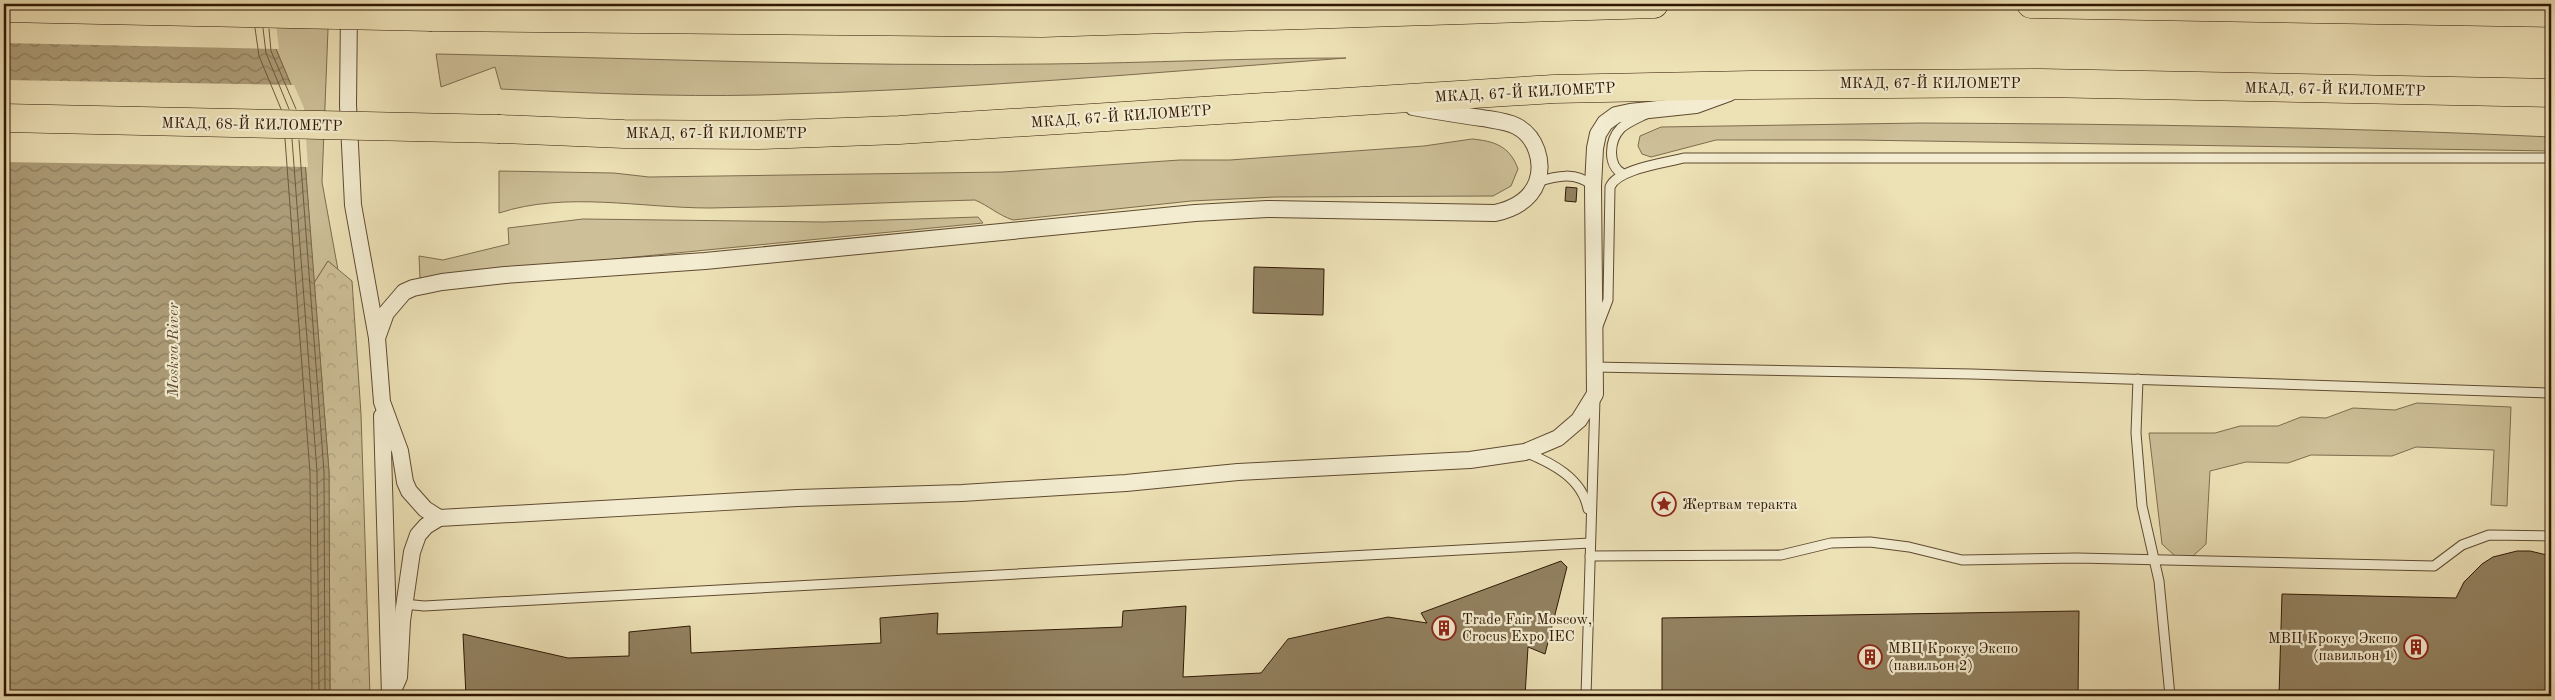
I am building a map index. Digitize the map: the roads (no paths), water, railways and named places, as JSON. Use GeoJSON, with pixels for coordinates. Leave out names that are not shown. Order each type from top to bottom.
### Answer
{"type":"FeatureCollection","features":[{"type":"Feature","properties":{"kind":"highway"},"geometry":{"type":"LineString","coordinates":[[4,8],[432,17],[1042,24],[1654,4]]}},
{"type":"Feature","properties":{"kind":"highway"},"geometry":{"type":"LineString","coordinates":[[2030,4],[2551,12]]}},
{"type":"Feature","properties":{"kind":"highway","name":"МКАД, 67-Й КИЛОМЕТР"},"geometry":{"type":"LineString","coordinates":[[500,129],[624,134],[760,135],[899,130],[1554,89],[1751,84],[2041,83],[2551,93]]}},
{"type":"Feature","properties":{"kind":"highway","name":"МКАД, 68-Й КИЛОМЕТР"},"geometry":{"type":"LineString","coordinates":[[4,118],[500,129]]}},
{"type":"Feature","properties":{"kind":"street"},"geometry":{"type":"LineString","coordinates":[[349,4],[348,105],[354,205],[377,338],[382,402],[391,696]]}},
{"type":"Feature","properties":{"kind":"street"},"geometry":{"type":"LineString","coordinates":[[391,696],[399,677],[404,604],[412,552],[418,535],[426,526],[439,518],[797,498],[962,493],[1238,472],[1470,460],[1525,452],[1558,438],[1579,420],[1595,394],[1593,186],[1595,148],[1598,134],[1605,123],[1616,116],[1696,104],[1751,84]]}},
{"type":"Feature","properties":{"kind":"street"},"geometry":{"type":"LineString","coordinates":[[377,338],[386,313],[404,292],[412,288],[442,282],[505,275],[705,262],[1195,213],[1267,208],[1495,213],[1519,205],[1529,196],[1537,182],[1540,164],[1536,147],[1525,132],[1516,126],[1378,101]]}},
{"type":"Feature","properties":{"kind":"street"},"geometry":{"type":"LineString","coordinates":[[382,402],[400,451],[405,482],[409,491],[419,504],[439,518]]}},
{"type":"Feature","properties":{"kind":"lane"},"geometry":{"type":"LineString","coordinates":[[1623,174],[1613,165],[1611,157],[1615,136],[1622,128],[1653,110]]}},
{"type":"Feature","properties":{"kind":"lane"},"geometry":{"type":"LineString","coordinates":[[1593,338],[1608,300],[1610,187],[1616,178],[1623,174],[1684,158],[2551,158]]}},
{"type":"Feature","properties":{"kind":"lane"},"geometry":{"type":"LineString","coordinates":[[1537,182],[1562,176],[1573,176],[1585,179],[1593,186]]}},
{"type":"Feature","properties":{"kind":"lane"},"geometry":{"type":"LineString","coordinates":[[1594,367],[2138,379],[2551,393]]}},
{"type":"Feature","properties":{"kind":"lane"},"geometry":{"type":"LineString","coordinates":[[2138,379],[2136,434],[2141,497],[2159,581],[2170,696]]}},
{"type":"Feature","properties":{"kind":"lane"},"geometry":{"type":"LineString","coordinates":[[1586,696],[1595,394]]}},
{"type":"Feature","properties":{"kind":"lane"},"geometry":{"type":"LineString","coordinates":[[1525,452],[1546,460],[1576,484],[1586,498],[1591,521]]}},
{"type":"Feature","properties":{"kind":"lane"},"geometry":{"type":"LineString","coordinates":[[1590,556],[1781,555],[1831,543],[1870,542],[1909,546],[1962,560],[2077,558],[2434,566],[2462,545],[2489,535],[2551,536]]}},
{"type":"Feature","properties":{"kind":"lane"},"geometry":{"type":"LineString","coordinates":[[404,604],[424,606],[1590,543]]}},
{"type":"Feature","properties":{"kind":"water","name":"Moskva River"},"geometry":{"type":"Polygon","coordinates":[[[4,4],[272,8],[276,49],[301,109],[329,472],[330,696],[4,696],[4,4]]]}},
{"type":"Feature","properties":{"kind":"place","name":"Жертвам теракта"},"geometry":{"type":"Point","coordinates":[1664,504]}},
{"type":"Feature","properties":{"kind":"place","name":"Trade Fair Moscow, Crocus Expo IEC"},"geometry":{"type":"Point","coordinates":[1444,628]}},
{"type":"Feature","properties":{"kind":"place","name":"МВЦ Крокус Экспо (павильон 1)"},"geometry":{"type":"Point","coordinates":[2416,647]}},
{"type":"Feature","properties":{"kind":"place","name":"МВЦ Крокус Экспо (павильон 2)"},"geometry":{"type":"Point","coordinates":[1870,657]}}]}
